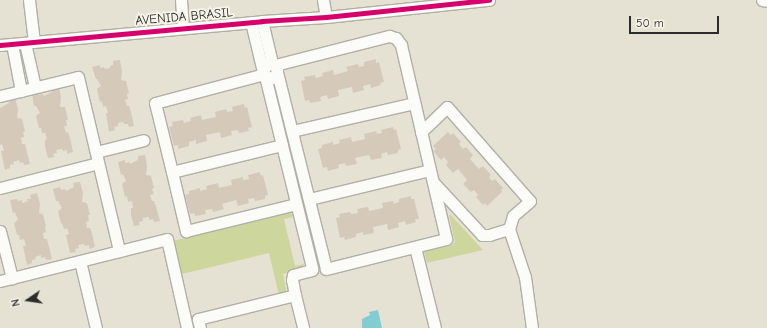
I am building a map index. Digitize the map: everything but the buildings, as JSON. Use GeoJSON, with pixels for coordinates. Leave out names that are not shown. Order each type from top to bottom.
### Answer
{"type":"FeatureCollection","features":[{"type":"Feature","properties":{"kind":"street"},"geometry":{"type":"LineString","coordinates":[[29,0],[29,43],[35,87]]}},
{"type":"Feature","properties":{"kind":"street"},"geometry":{"type":"LineString","coordinates":[[181,0],[183,28]]}},
{"type":"Feature","properties":{"kind":"street"},"geometry":{"type":"LineString","coordinates":[[322,0],[326,17]]}},
{"type":"Feature","properties":{"kind":"street","name":"AVENIDA BRASIL"},"geometry":{"type":"LineString","coordinates":[[0,45],[257,21],[326,17],[489,0]]}},
{"type":"Feature","properties":{"kind":"street"},"geometry":{"type":"LineString","coordinates":[[762,0],[767,1]]}},
{"type":"Feature","properties":{"kind":"street"},"geometry":{"type":"LineString","coordinates":[[257,21],[275,67],[326,267],[324,273],[320,275],[315,274],[312,269],[264,74],[257,21]]}},
{"type":"Feature","properties":{"kind":"street"},"geometry":{"type":"LineString","coordinates":[[264,74],[265,65],[275,67],[389,36],[393,36],[401,45],[446,239],[326,267]]}},
{"type":"Feature","properties":{"kind":"street"},"geometry":{"type":"LineString","coordinates":[[12,44],[21,91]]}},
{"type":"Feature","properties":{"kind":"street"},"geometry":{"type":"LineString","coordinates":[[264,74],[155,103],[186,231],[296,204]]}},
{"type":"Feature","properties":{"kind":"street"},"geometry":{"type":"LineString","coordinates":[[0,96],[78,77],[119,251]]}},
{"type":"Feature","properties":{"kind":"street"},"geometry":{"type":"LineString","coordinates":[[292,131],[414,103]]}},
{"type":"Feature","properties":{"kind":"street"},"geometry":{"type":"LineString","coordinates":[[421,132],[447,107],[530,201],[513,216],[509,229],[525,277],[532,328]]}},
{"type":"Feature","properties":{"kind":"street"},"geometry":{"type":"LineString","coordinates":[[96,152],[144,140]]}},
{"type":"Feature","properties":{"kind":"street"},"geometry":{"type":"LineString","coordinates":[[172,172],[282,145]]}},
{"type":"Feature","properties":{"kind":"street"},"geometry":{"type":"LineString","coordinates":[[0,188],[98,163]]}},
{"type":"Feature","properties":{"kind":"street"},"geometry":{"type":"LineString","coordinates":[[309,199],[431,175]]}},
{"type":"Feature","properties":{"kind":"street"},"geometry":{"type":"LineString","coordinates":[[431,175],[482,235],[489,235],[509,229]]}},
{"type":"Feature","properties":{"kind":"street"},"geometry":{"type":"LineString","coordinates":[[0,231],[12,278]]}},
{"type":"Feature","properties":{"kind":"street"},"geometry":{"type":"LineString","coordinates":[[0,281],[167,240],[187,328]]}},
{"type":"Feature","properties":{"kind":"street"},"geometry":{"type":"LineString","coordinates":[[415,247],[436,328]]}},
{"type":"Feature","properties":{"kind":"street"},"geometry":{"type":"LineString","coordinates":[[80,261],[96,328]]}},
{"type":"Feature","properties":{"kind":"street"},"geometry":{"type":"LineString","coordinates":[[302,328],[292,280],[293,275],[312,269]]}},
{"type":"Feature","properties":{"kind":"street"},"geometry":{"type":"LineString","coordinates":[[200,328],[198,319],[295,295]]}},
{"type":"Feature","properties":{"kind":"green space"},"geometry":{"type":"Polygon","coordinates":[[[271,82],[274,82],[319,257],[317,259],[315,259],[271,82]]]}},
{"type":"Feature","properties":{"kind":"green space"},"geometry":{"type":"Polygon","coordinates":[[[286,212],[291,213],[293,217],[284,219],[295,266],[304,264],[301,270],[283,274],[287,294],[279,295],[269,253],[182,274],[173,241],[286,212]]]}},
{"type":"Feature","properties":{"kind":"green space"},"geometry":{"type":"Polygon","coordinates":[[[450,214],[483,250],[427,263],[424,252],[452,245],[455,242],[449,216],[450,214]]]}},
{"type":"Feature","properties":{"kind":"water"},"geometry":{"type":"Polygon","coordinates":[[[378,310],[382,328],[362,328],[362,319],[370,315],[369,312],[378,310]]]}},
{"type":"Feature","properties":{"kind":"cycle path"},"geometry":{"type":"LineString","coordinates":[[0,45],[262,21],[326,17],[489,0]]}}]}
